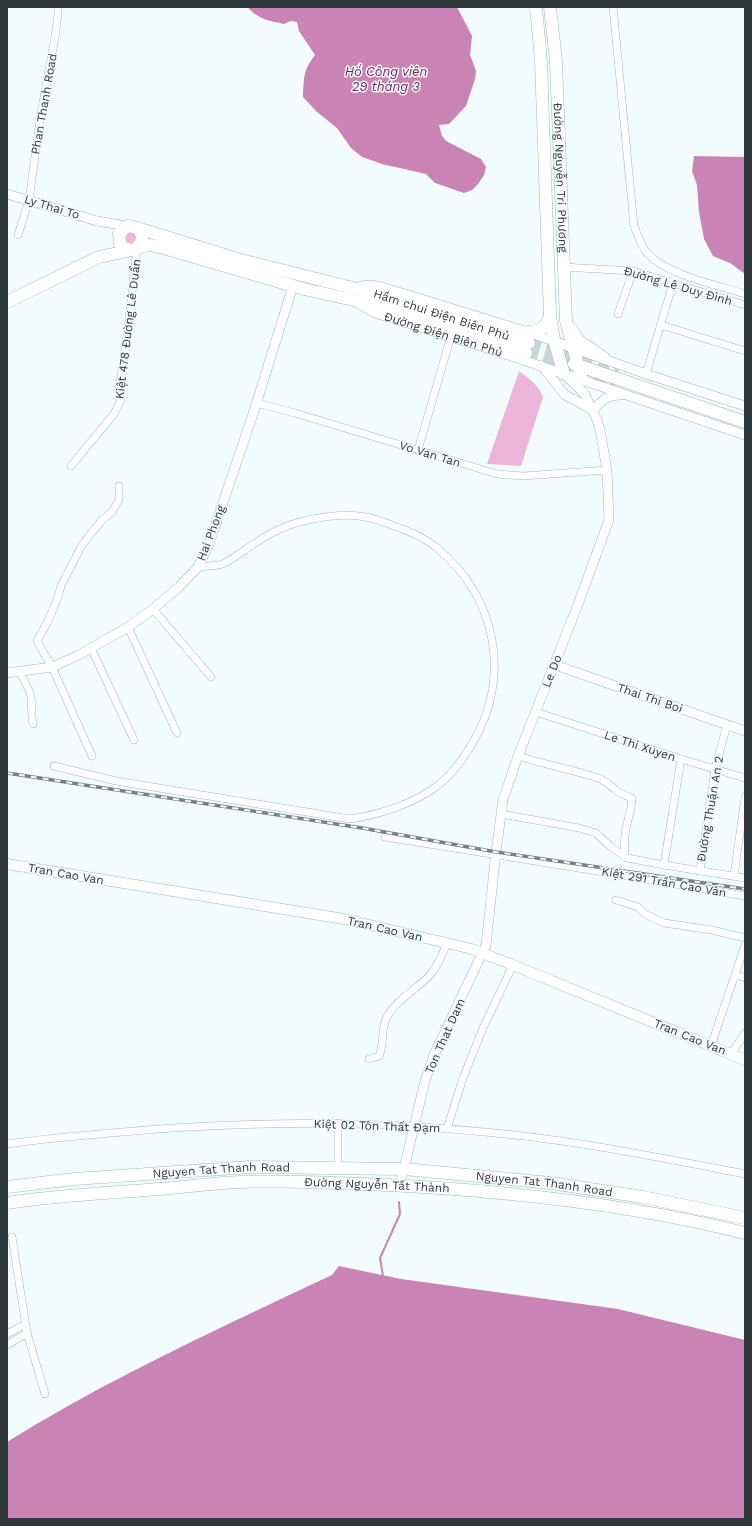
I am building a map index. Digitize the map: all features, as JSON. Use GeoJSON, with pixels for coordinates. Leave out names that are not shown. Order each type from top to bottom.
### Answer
{"type":"FeatureCollection","features":[{"type":"Feature","properties":{"kind":"main road","name":"Đường Nguyễn Tri Phương"},"geometry":{"type":"LineString","coordinates":[[536,7],[541,61],[550,316],[554,340],[564,374]]}},
{"type":"Feature","properties":{"kind":"main road","name":"Đường Nguyễn Tri Phương"},"geometry":{"type":"LineString","coordinates":[[550,7],[556,61],[566,321],[582,380]]}},
{"type":"Feature","properties":{"kind":"main road"},"geometry":{"type":"LineString","coordinates":[[126,231],[142,235],[142,239],[136,248],[122,246],[120,244],[126,231]]}},
{"type":"Feature","properties":{"kind":"main road"},"geometry":{"type":"LineString","coordinates":[[7,302],[99,257],[126,231]]}},
{"type":"Feature","properties":{"kind":"main road","name":"Hầm chui Điện Biên Phủ"},"geometry":{"type":"LineString","coordinates":[[126,231],[354,288],[528,342]]}},
{"type":"Feature","properties":{"kind":"main road","name":"Đường Điện Biên Phủ"},"geometry":{"type":"LineString","coordinates":[[99,257],[149,245],[293,286],[354,301]]}},
{"type":"Feature","properties":{"kind":"main road","name":"Hầm chui Điện Biên Phủ"},"geometry":{"type":"LineString","coordinates":[[354,301],[528,342]]}},
{"type":"Feature","properties":{"kind":"main road"},"geometry":{"type":"LineString","coordinates":[[528,342],[548,322],[550,316]]}},
{"type":"Feature","properties":{"kind":"main road"},"geometry":{"type":"LineString","coordinates":[[566,321],[580,342],[604,358]]}},
{"type":"Feature","properties":{"kind":"main road"},"geometry":{"type":"LineString","coordinates":[[554,340],[566,358],[578,366],[745,422]]}},
{"type":"Feature","properties":{"kind":"main road"},"geometry":{"type":"LineString","coordinates":[[618,372],[745,414]]}},
{"type":"Feature","properties":{"kind":"main road"},"geometry":{"type":"LineString","coordinates":[[614,385],[745,430]]}},
{"type":"Feature","properties":{"kind":"main road","name":"Tran Cao Van"},"geometry":{"type":"LineString","coordinates":[[7,864],[344,919],[447,943],[483,953],[745,1060]]}},
{"type":"Feature","properties":{"kind":"main road","name":"Nguyen Tat Thanh Road"},"geometry":{"type":"LineString","coordinates":[[7,1187],[74,1180],[250,1167],[404,1169],[551,1183],[655,1199],[745,1218]]}},
{"type":"Feature","properties":{"kind":"main road"},"geometry":{"type":"LineString","coordinates":[[143,1175],[146,1190]]}},
{"type":"Feature","properties":{"kind":"main road","name":"Đường Nguyễn Tất Thành"},"geometry":{"type":"LineString","coordinates":[[7,1203],[40,1198],[241,1182],[400,1185],[549,1197],[652,1214],[745,1233]]}},
{"type":"Feature","properties":{"kind":"main road"},"geometry":{"type":"LineString","coordinates":[[652,1214],[655,1199]]}},
{"type":"Feature","properties":{"kind":"street","name":"Phan Thanh Road"},"geometry":{"type":"LineString","coordinates":[[18,235],[29,200],[41,113],[55,37],[58,7]]}},
{"type":"Feature","properties":{"kind":"street"},"geometry":{"type":"LineString","coordinates":[[612,7],[634,226],[641,245],[657,262],[677,272],[745,294]]}},
{"type":"Feature","properties":{"kind":"street","name":"Ly Thai To"},"geometry":{"type":"LineString","coordinates":[[7,194],[126,231]]}},
{"type":"Feature","properties":{"kind":"street","name":"Kiệt 478 Đường Lê Duẩn"},"geometry":{"type":"LineString","coordinates":[[71,466],[114,414],[121,400],[119,387],[125,354],[136,248]]}},
{"type":"Feature","properties":{"kind":"street","name":"Đường Lê Duy Đình"},"geometry":{"type":"LineString","coordinates":[[563,267],[633,271],[674,282],[745,305]]}},
{"type":"Feature","properties":{"kind":"street"},"geometry":{"type":"LineString","coordinates":[[618,314],[633,271]]}},
{"type":"Feature","properties":{"kind":"street"},"geometry":{"type":"LineString","coordinates":[[646,374],[674,282]]}},
{"type":"Feature","properties":{"kind":"street","name":"Hai Phong"},"geometry":{"type":"LineString","coordinates":[[7,673],[52,667],[79,655],[128,627],[153,609],[179,587],[198,567],[210,544],[293,286]]}},
{"type":"Feature","properties":{"kind":"street","name":"Đường Điện Biên Phủ"},"geometry":{"type":"LineString","coordinates":[[354,301],[375,313],[542,366],[745,435]]}},
{"type":"Feature","properties":{"kind":"street"},"geometry":{"type":"LineString","coordinates":[[661,325],[745,351]]}},
{"type":"Feature","properties":{"kind":"street"},"geometry":{"type":"LineString","coordinates":[[418,450],[451,336]]}},
{"type":"Feature","properties":{"kind":"street"},"geometry":{"type":"LineString","coordinates":[[528,342],[554,340],[646,374],[745,406]]}},
{"type":"Feature","properties":{"kind":"street"},"geometry":{"type":"LineString","coordinates":[[542,366],[565,395],[593,410],[601,401],[612,395],[628,395]]}},
{"type":"Feature","properties":{"kind":"street","name":"Le Do"},"geometry":{"type":"LineString","coordinates":[[483,953],[486,945],[495,855],[503,800],[518,756],[555,665],[609,520],[607,470],[600,430],[593,410],[584,393],[564,374]]}},
{"type":"Feature","properties":{"kind":"street","name":"Le Do"},"geometry":{"type":"LineString","coordinates":[[582,380],[584,393]]}},
{"type":"Feature","properties":{"kind":"street","name":"Vo Van Tan"},"geometry":{"type":"LineString","coordinates":[[256,403],[295,413],[497,474],[523,476],[607,470]]}},
{"type":"Feature","properties":{"kind":"street"},"geometry":{"type":"LineString","coordinates":[[92,756],[52,667],[37,641],[47,623],[57,600],[61,586],[82,546],[102,520],[112,512],[119,500],[119,486]]}},
{"type":"Feature","properties":{"kind":"street"},"geometry":{"type":"LineString","coordinates":[[54,766],[94,774],[111,780],[350,819],[370,816],[398,808],[413,800],[438,785],[462,759],[478,734],[489,708],[494,683],[494,651],[487,618],[480,604],[459,570],[436,547],[414,534],[398,527],[364,516],[326,517],[297,523],[282,528],[226,563],[198,567]]}},
{"type":"Feature","properties":{"kind":"street"},"geometry":{"type":"LineString","coordinates":[[153,609],[211,677]]}},
{"type":"Feature","properties":{"kind":"street"},"geometry":{"type":"LineString","coordinates":[[128,627],[177,733]]}},
{"type":"Feature","properties":{"kind":"street"},"geometry":{"type":"LineString","coordinates":[[91,648],[134,740]]}},
{"type":"Feature","properties":{"kind":"street","name":"Thai Thi Boi"},"geometry":{"type":"LineString","coordinates":[[555,665],[745,731]]}},
{"type":"Feature","properties":{"kind":"street"},"geometry":{"type":"LineString","coordinates":[[20,672],[32,699],[30,713],[33,724]]}},
{"type":"Feature","properties":{"kind":"street","name":"Le Thi Xuyen"},"geometry":{"type":"LineString","coordinates":[[536,712],[745,778]]}},
{"type":"Feature","properties":{"kind":"street","name":"Đường Thuận An 2"},"geometry":{"type":"LineString","coordinates":[[700,870],[715,769],[727,725]]}},
{"type":"Feature","properties":{"kind":"street"},"geometry":{"type":"LineString","coordinates":[[518,756],[596,777],[605,781],[620,794],[632,798],[632,808],[624,841],[625,856]]}},
{"type":"Feature","properties":{"kind":"street"},"geometry":{"type":"LineString","coordinates":[[664,865],[681,759]]}},
{"type":"Feature","properties":{"kind":"street"},"geometry":{"type":"LineString","coordinates":[[734,876],[745,797]]}},
{"type":"Feature","properties":{"kind":"street"},"geometry":{"type":"LineString","coordinates":[[501,814],[578,828],[596,833],[610,847],[625,856],[664,865],[745,878]]}},
{"type":"Feature","properties":{"kind":"street","name":"Kiệt 291 Trần Cao Vân"},"geometry":{"type":"LineString","coordinates":[[385,837],[745,896]]}},
{"type":"Feature","properties":{"kind":"street"},"geometry":{"type":"LineString","coordinates":[[616,900],[638,907],[645,914],[669,925],[712,930],[745,938]]}},
{"type":"Feature","properties":{"kind":"street"},"geometry":{"type":"LineString","coordinates":[[369,1059],[379,1056],[382,1049],[384,1025],[387,1016],[402,1000],[429,976],[437,965],[447,943]]}},
{"type":"Feature","properties":{"kind":"street"},"geometry":{"type":"LineString","coordinates":[[711,1046],[745,945]]}},
{"type":"Feature","properties":{"kind":"street","name":"Ton That Dam"},"geometry":{"type":"LineString","coordinates":[[400,1185],[425,1081],[434,1055],[483,953]]}},
{"type":"Feature","properties":{"kind":"street"},"geometry":{"type":"LineString","coordinates":[[447,1129],[463,1078],[482,1028],[513,965]]}},
{"type":"Feature","properties":{"kind":"street"},"geometry":{"type":"LineString","coordinates":[[735,975],[745,978]]}},
{"type":"Feature","properties":{"kind":"street"},"geometry":{"type":"LineString","coordinates":[[731,1054],[745,1033]]}},
{"type":"Feature","properties":{"kind":"street"},"geometry":{"type":"LineString","coordinates":[[338,1123],[338,1168]]}},
{"type":"Feature","properties":{"kind":"street","name":"Kiệt 02 Tôn Thất Đạm"},"geometry":{"type":"LineString","coordinates":[[7,1144],[145,1130],[269,1124],[338,1123],[414,1126],[495,1133],[571,1142],[745,1174]]}},
{"type":"Feature","properties":{"kind":"street"},"geometry":{"type":"LineString","coordinates":[[12,1237],[25,1324],[45,1394]]}},
{"type":"Feature","properties":{"kind":"street"},"geometry":{"type":"LineString","coordinates":[[7,1334],[25,1324]]}},
{"type":"Feature","properties":{"kind":"street"},"geometry":{"type":"LineString","coordinates":[[7,1344],[27,1333]]}},
{"type":"Feature","properties":{"kind":"shaded area"},"geometry":{"type":"Polygon","coordinates":[[[129,233],[133,233],[136,238],[133,243],[129,243],[126,240],[126,236],[129,233]]]}},
{"type":"Feature","properties":{"kind":"shaded area"},"geometry":{"type":"Polygon","coordinates":[[[519,371],[530,379],[543,397],[521,466],[487,464],[519,371]]]}},
{"type":"Feature","properties":{"kind":"water","name":"Hồ Công viên 29 tháng 3"},"geometry":{"type":"Polygon","coordinates":[[[247,7],[457,7],[472,36],[470,55],[476,71],[475,79],[466,106],[449,124],[439,125],[442,136],[446,141],[481,159],[486,167],[484,175],[478,184],[472,190],[464,193],[435,183],[426,174],[382,164],[362,157],[351,148],[337,128],[317,112],[303,97],[306,70],[315,55],[299,31],[297,22],[291,21],[284,24],[268,20],[256,15],[247,7]]]}},
{"type":"Feature","properties":{"kind":"water"},"geometry":{"type":"Polygon","coordinates":[[[694,156],[745,157],[745,274],[730,263],[713,256],[704,239],[699,212],[697,185],[692,171],[694,156]]]}},
{"type":"Feature","properties":{"kind":"water"},"geometry":{"type":"Polygon","coordinates":[[[339,1266],[401,1279],[618,1309],[745,1340],[745,1519],[7,1519],[7,1442],[86,1396],[126,1375],[332,1275],[339,1266]]]}},
{"type":"Feature","properties":{"kind":"waterway"},"geometry":{"type":"LineString","coordinates":[[383,1276],[380,1258],[400,1214],[399,1202]]}},
{"type":"Feature","properties":{"kind":"tunnel"},"geometry":{"type":"LineString","coordinates":[[529,343],[618,372]]}},
{"type":"Feature","properties":{"kind":"tunnel"},"geometry":{"type":"LineString","coordinates":[[526,353],[615,385]]}},
{"type":"Feature","properties":{"kind":"railway"},"geometry":{"type":"LineString","coordinates":[[7,773],[362,828],[496,852],[745,889]]}}]}
